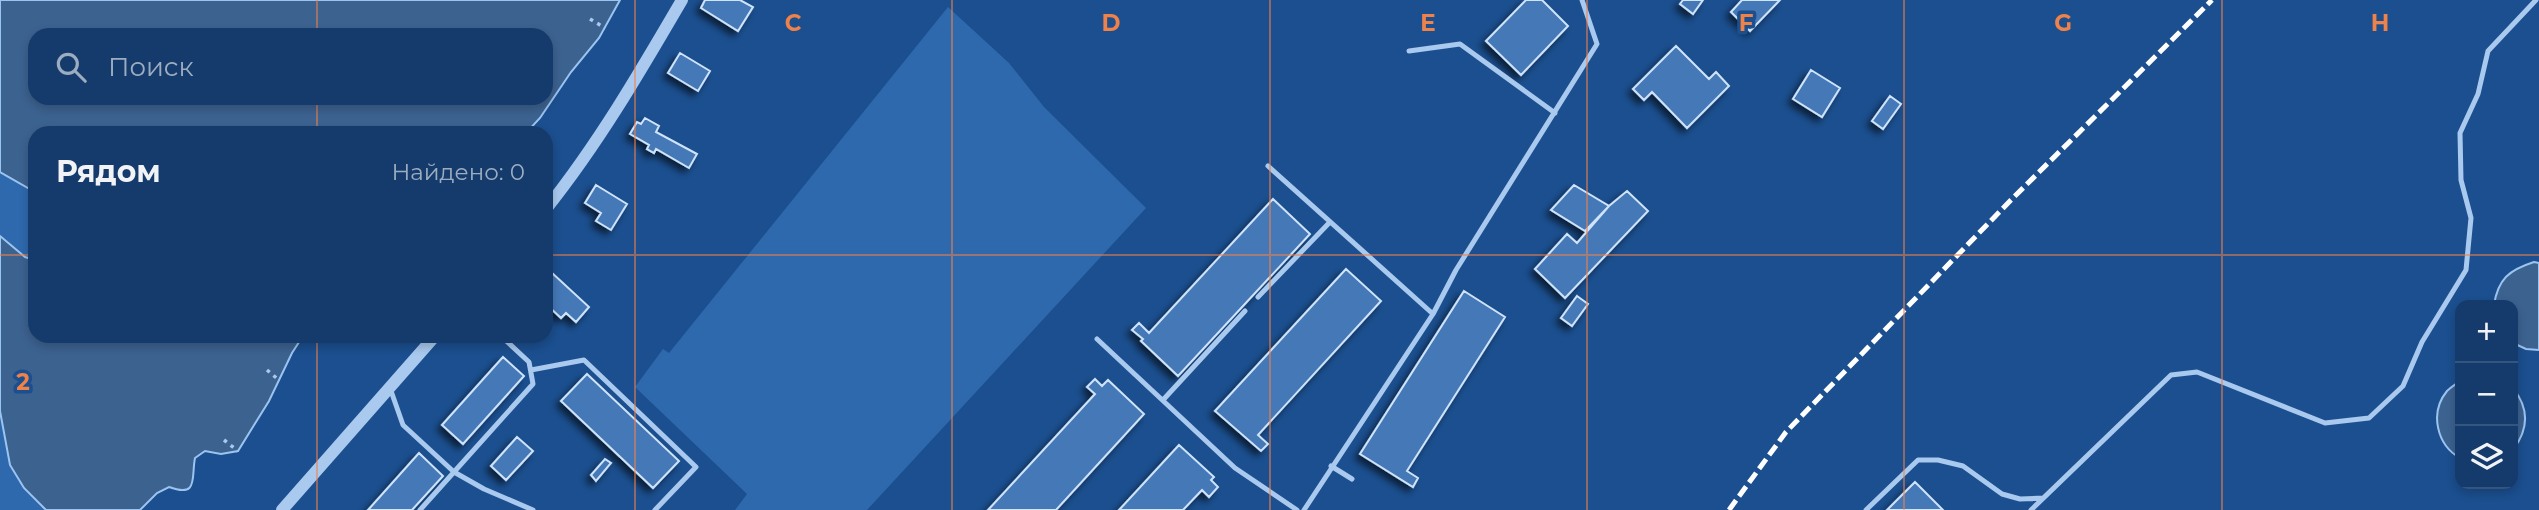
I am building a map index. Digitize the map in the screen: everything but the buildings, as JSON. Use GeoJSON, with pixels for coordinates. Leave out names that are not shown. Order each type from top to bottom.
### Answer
{"type":"FeatureCollection","features":[{"type":"Feature","properties":{"kind":"street"},"geometry":{"type":"LineString","coordinates":[[553,200],[635,82],[682,0]]}},
{"type":"Feature","properties":{"kind":"street"},"geometry":{"type":"LineString","coordinates":[[282,510],[429,343]]}},
{"type":"Feature","properties":{"kind":"lane"},"geometry":{"type":"LineString","coordinates":[[1304,510],[1433,314],[1456,270],[1597,44],[1582,0]]}},
{"type":"Feature","properties":{"kind":"lane"},"geometry":{"type":"LineString","coordinates":[[2031,510],[2171,375],[2196,372],[2325,422],[2370,418],[2403,386],[2422,342],[2466,270],[2470,218],[2460,180],[2460,133],[2478,94],[2488,51],[2536,0]]}},
{"type":"Feature","properties":{"kind":"lane"},"geometry":{"type":"LineString","coordinates":[[1409,51],[1460,44],[1555,113]]}},
{"type":"Feature","properties":{"kind":"lane"},"geometry":{"type":"LineString","coordinates":[[1268,166],[1433,314]]}},
{"type":"Feature","properties":{"kind":"lane"},"geometry":{"type":"LineString","coordinates":[[1258,297],[1329,223]]}},
{"type":"Feature","properties":{"kind":"lane"},"geometry":{"type":"LineString","coordinates":[[1163,400],[1245,311]]}},
{"type":"Feature","properties":{"kind":"lane"},"geometry":{"type":"LineString","coordinates":[[1097,340],[1235,468],[1297,510]]}},
{"type":"Feature","properties":{"kind":"lane"},"geometry":{"type":"LineString","coordinates":[[420,510],[533,384],[529,362],[509,343]]}},
{"type":"Feature","properties":{"kind":"lane"},"geometry":{"type":"LineString","coordinates":[[531,370],[584,360],[696,467],[655,510]]}},
{"type":"Feature","properties":{"kind":"lane"},"geometry":{"type":"LineString","coordinates":[[390,386],[403,425],[454,472],[484,489],[533,510]]}},
{"type":"Feature","properties":{"kind":"lane"},"geometry":{"type":"LineString","coordinates":[[1866,510],[1918,460],[1938,460],[1963,466],[2002,494],[2020,499],[2043,498]]}},
{"type":"Feature","properties":{"kind":"lane"},"geometry":{"type":"LineString","coordinates":[[1331,466],[1352,479]]}},
{"type":"Feature","properties":{"kind":"path"},"geometry":{"type":"LineString","coordinates":[[590,19],[605,27]]}},
{"type":"Feature","properties":{"kind":"path"},"geometry":{"type":"LineString","coordinates":[[267,370],[280,381]]}},
{"type":"Feature","properties":{"kind":"path"},"geometry":{"type":"LineString","coordinates":[[224,440],[238,450]]}},
{"type":"Feature","properties":{"kind":"shaded area"},"geometry":{"type":"Polygon","coordinates":[[[0,0],[620,0],[599,38],[553,99],[553,28],[28,28],[28,105],[549,105],[533,126],[28,126],[28,188],[0,172],[0,0]]]}},
{"type":"Feature","properties":{"kind":"shaded area"},"geometry":{"type":"Polygon","coordinates":[[[948,7],[1009,63],[1044,107],[1146,208],[867,510],[735,510],[747,494],[635,387],[663,349],[669,353],[948,7]]]}},
{"type":"Feature","properties":{"kind":"shaded area"},"geometry":{"type":"Polygon","coordinates":[[[0,172],[28,188],[28,258],[0,236],[0,172]]]}},
{"type":"Feature","properties":{"kind":"shaded area"},"geometry":{"type":"Polygon","coordinates":[[[0,236],[28,258],[28,343],[298,343],[269,401],[238,451],[221,454],[205,451],[195,458],[192,484],[189,488],[179,490],[169,487],[157,493],[140,510],[46,510],[24,488],[10,465],[0,411],[0,236]]]}},
{"type":"Feature","properties":{"kind":"shaded area"},"geometry":{"type":"Polygon","coordinates":[[[2534,262],[2539,263],[2539,350],[2518,345],[2518,300],[2495,300],[2502,282],[2518,268],[2534,262]]]}},
{"type":"Feature","properties":{"kind":"shaded area"},"geometry":{"type":"Polygon","coordinates":[[[2455,385],[2455,454],[2446,445],[2438,428],[2438,409],[2447,391],[2455,385]]]}},
{"type":"Feature","properties":{"kind":"shaded area"},"geometry":{"type":"Polygon","coordinates":[[[2518,396],[2525,419],[2518,442],[2518,396]]]}},
{"type":"Feature","properties":{"kind":"shaded area"},"geometry":{"type":"Polygon","coordinates":[[[0,411],[10,465],[24,488],[46,510],[0,510],[0,411]]]}},
{"type":"Feature","properties":{"kind":"railway"},"geometry":{"type":"LineString","coordinates":[[1729,510],[1786,432],[2010,201],[2212,0]]}}]}
